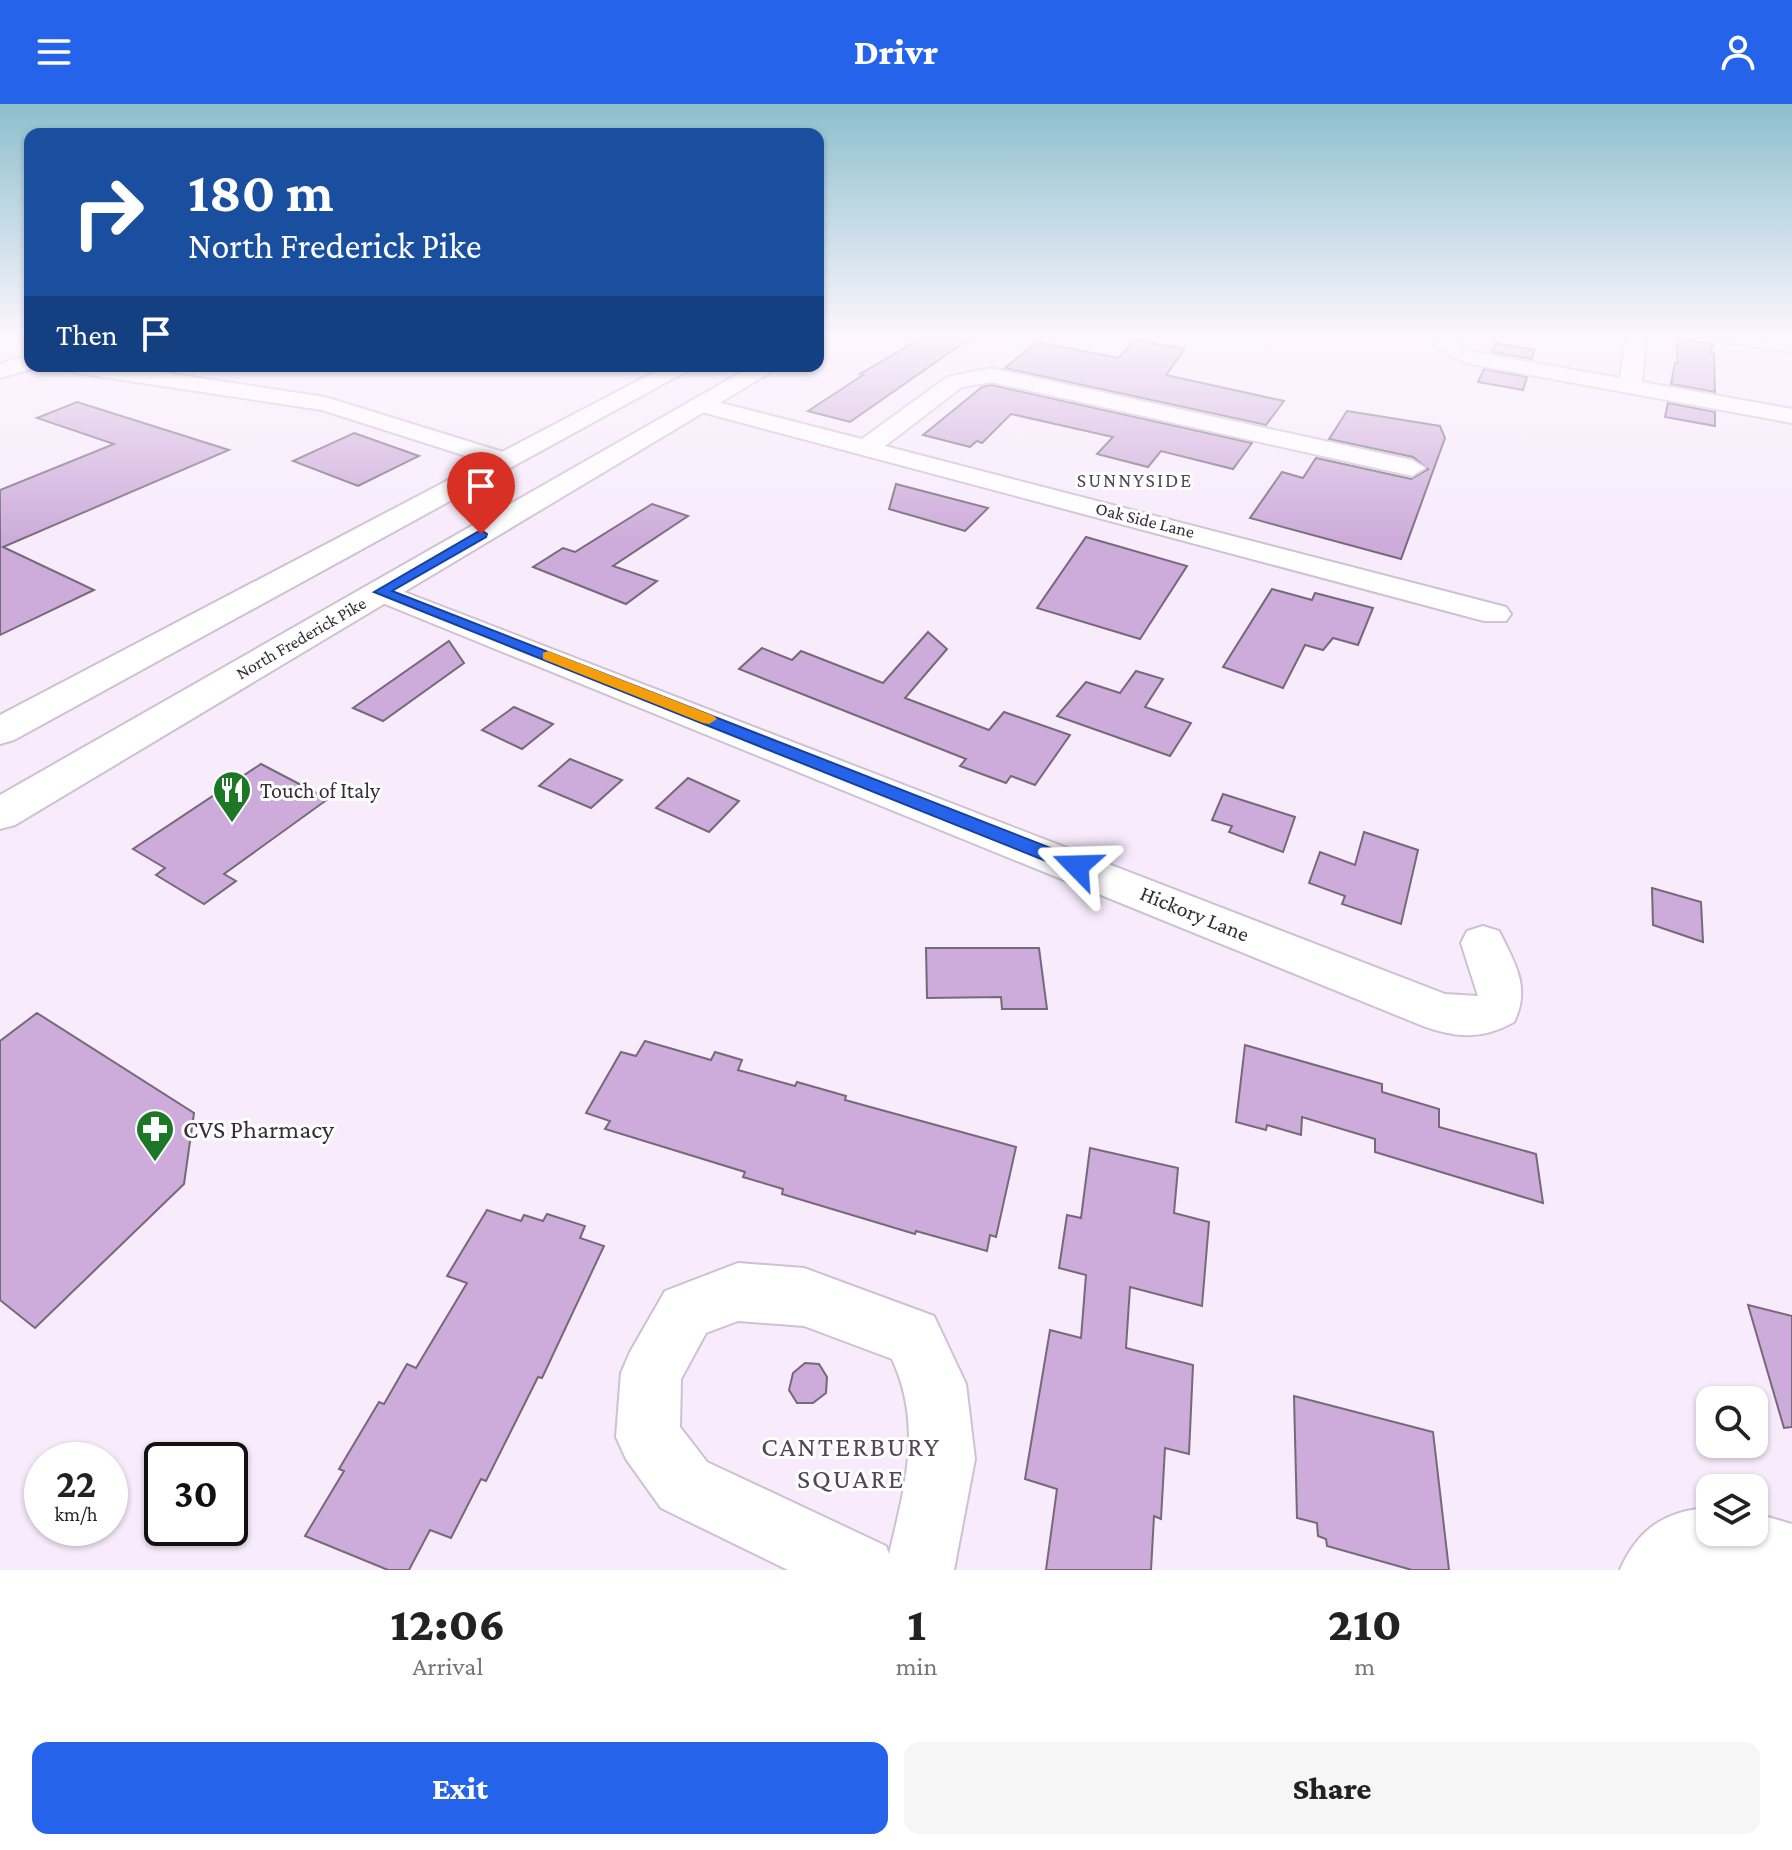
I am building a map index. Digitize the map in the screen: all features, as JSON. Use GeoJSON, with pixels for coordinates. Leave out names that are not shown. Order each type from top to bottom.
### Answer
{"type":"FeatureCollection","features":[{"type":"Feature","properties":{"kind":"main road"},"geometry":{"type":"LineString","coordinates":[[0,731],[612,404]]}},
{"type":"Feature","properties":{"kind":"main road","name":"North Frederick Pike"},"geometry":{"type":"LineString","coordinates":[[0,814],[702,405]]}},
{"type":"Feature","properties":{"kind":"street"},"geometry":{"type":"LineString","coordinates":[[327,404],[507,461]]}},
{"type":"Feature","properties":{"kind":"street"},"geometry":{"type":"LineString","coordinates":[[866,448],[925,404]]}},
{"type":"Feature","properties":{"kind":"street"},"geometry":{"type":"LineString","coordinates":[[1124,404],[1412,468]]}},
{"type":"Feature","properties":{"kind":"street"},"geometry":{"type":"LineString","coordinates":[[1729,404],[1792,416]]}},
{"type":"Feature","properties":{"kind":"street","name":"Oak Side Lane"},"geometry":{"type":"LineString","coordinates":[[702,405],[1495,614]]}},
{"type":"Feature","properties":{"kind":"street","name":"Hickory Lane"},"geometry":{"type":"LineString","coordinates":[[381,592],[1440,1012],[1464,1019],[1481,1019],[1498,1008],[1502,993],[1483,943]]}},
{"type":"Feature","properties":{"kind":"street"},"geometry":{"type":"LineString","coordinates":[[862,1570],[684,1485],[648,1437],[651,1373],[686,1312],[738,1292],[804,1297],[913,1337],[935,1384],[943,1459],[920,1570]]}},
{"type":"Feature","properties":{"kind":"street"},"geometry":{"type":"LineString","coordinates":[[1654,1570],[1659,1560],[1693,1543],[1737,1541],[1792,1558]]}},
{"type":"Feature","properties":{"kind":"building"},"geometry":{"type":"Polygon","coordinates":[[[71,404],[85,404],[229,450],[3,547],[94,590],[0,635],[0,490],[114,444],[37,418],[71,404]]]}},
{"type":"Feature","properties":{"kind":"building"},"geometry":{"type":"Polygon","coordinates":[[[818,404],[875,404],[850,422],[808,411],[818,404]]]}},
{"type":"Feature","properties":{"kind":"building"},"geometry":{"type":"Polygon","coordinates":[[[961,404],[1078,404],[1252,443],[1233,469],[1161,451],[1148,467],[1097,454],[1113,437],[1011,414],[982,443],[977,441],[970,447],[923,435],[961,404]]]}},
{"type":"Feature","properties":{"kind":"building"},"geometry":{"type":"Polygon","coordinates":[[[1172,404],[1281,404],[1266,425],[1172,404]]]}},
{"type":"Feature","properties":{"kind":"building"},"geometry":{"type":"Polygon","coordinates":[[[1668,404],[1675,404],[1715,412],[1715,426],[1665,417],[1668,404]]]}},
{"type":"Feature","properties":{"kind":"building"},"geometry":{"type":"Polygon","coordinates":[[[1347,411],[1440,426],[1445,438],[1401,559],[1250,518],[1282,472],[1303,478],[1316,458],[1411,479],[1428,469],[1413,457],[1329,439],[1347,411]]]}},
{"type":"Feature","properties":{"kind":"building"},"geometry":{"type":"Polygon","coordinates":[[[354,433],[419,456],[358,486],[293,461],[354,433]]]}},
{"type":"Feature","properties":{"kind":"building"},"geometry":{"type":"Polygon","coordinates":[[[896,484],[988,508],[965,531],[889,509],[896,484]]]}},
{"type":"Feature","properties":{"kind":"building"},"geometry":{"type":"Polygon","coordinates":[[[652,504],[688,516],[613,566],[657,581],[626,604],[533,567],[563,548],[575,552],[652,504]]]}},
{"type":"Feature","properties":{"kind":"building"},"geometry":{"type":"Polygon","coordinates":[[[1086,537],[1187,566],[1140,639],[1037,608],[1086,537]]]}},
{"type":"Feature","properties":{"kind":"building"},"geometry":{"type":"Polygon","coordinates":[[[1272,589],[1312,600],[1315,593],[1373,608],[1358,645],[1333,638],[1323,650],[1305,645],[1283,688],[1223,667],[1272,589]]]}},
{"type":"Feature","properties":{"kind":"building"},"geometry":{"type":"Polygon","coordinates":[[[928,632],[947,649],[905,698],[989,730],[1004,712],[1070,735],[1035,785],[1011,776],[1006,783],[960,766],[966,759],[739,669],[762,648],[792,660],[801,651],[883,683],[928,632]]]}},
{"type":"Feature","properties":{"kind":"building"},"geometry":{"type":"Polygon","coordinates":[[[449,641],[464,663],[383,721],[353,708],[449,641]]]}},
{"type":"Feature","properties":{"kind":"building"},"geometry":{"type":"Polygon","coordinates":[[[1136,671],[1163,679],[1145,707],[1191,723],[1170,756],[1057,716],[1086,682],[1120,693],[1136,671]]]}},
{"type":"Feature","properties":{"kind":"building"},"geometry":{"type":"Polygon","coordinates":[[[514,707],[553,724],[522,749],[482,730],[514,707]]]}},
{"type":"Feature","properties":{"kind":"building"},"geometry":{"type":"Polygon","coordinates":[[[570,759],[622,780],[591,808],[539,786],[570,759]]]}},
{"type":"Feature","properties":{"kind":"building","name":"Touch of Italy"},"geometry":{"type":"Polygon","coordinates":[[[261,764],[328,799],[224,874],[236,881],[204,904],[156,875],[165,868],[133,849],[261,764]]]}},
{"type":"Feature","properties":{"kind":"building"},"geometry":{"type":"Polygon","coordinates":[[[688,778],[739,801],[709,832],[656,808],[688,778]]]}},
{"type":"Feature","properties":{"kind":"building"},"geometry":{"type":"Polygon","coordinates":[[[1223,794],[1295,817],[1283,852],[1229,832],[1232,826],[1212,820],[1223,794]]]}},
{"type":"Feature","properties":{"kind":"building"},"geometry":{"type":"Polygon","coordinates":[[[1364,832],[1418,850],[1401,924],[1342,904],[1345,896],[1309,883],[1320,852],[1355,865],[1364,832]]]}},
{"type":"Feature","properties":{"kind":"building"},"geometry":{"type":"Polygon","coordinates":[[[1652,888],[1701,902],[1703,942],[1653,925],[1652,888]]]}},
{"type":"Feature","properties":{"kind":"building"},"geometry":{"type":"Polygon","coordinates":[[[926,948],[1039,948],[1047,1009],[1002,1009],[1001,997],[927,998],[926,948]]]}},
{"type":"Feature","properties":{"kind":"building","name":"CVS Pharmacy"},"geometry":{"type":"Polygon","coordinates":[[[37,1013],[194,1113],[184,1184],[35,1328],[0,1300],[0,1041],[37,1013]]]}},
{"type":"Feature","properties":{"kind":"building"},"geometry":{"type":"Polygon","coordinates":[[[645,1041],[711,1060],[715,1052],[742,1060],[738,1070],[795,1086],[797,1082],[846,1096],[845,1100],[1016,1147],[996,1237],[990,1235],[987,1251],[916,1231],[915,1234],[782,1194],[783,1189],[743,1177],[745,1172],[605,1129],[610,1121],[586,1113],[621,1052],[636,1056],[645,1041]]]}},
{"type":"Feature","properties":{"kind":"building"},"geometry":{"type":"Polygon","coordinates":[[[1245,1045],[1382,1084],[1382,1092],[1439,1109],[1439,1127],[1536,1154],[1543,1203],[1375,1152],[1375,1139],[1302,1117],[1301,1135],[1267,1125],[1266,1130],[1236,1122],[1245,1045]]]}},
{"type":"Feature","properties":{"kind":"building"},"geometry":{"type":"Polygon","coordinates":[[[1090,1148],[1178,1168],[1174,1213],[1209,1222],[1202,1306],[1130,1287],[1126,1348],[1193,1365],[1189,1454],[1165,1448],[1161,1519],[1154,1516],[1151,1570],[1046,1570],[1057,1489],[1025,1479],[1050,1330],[1081,1338],[1086,1275],[1059,1268],[1067,1215],[1081,1218],[1090,1148]]]}},
{"type":"Feature","properties":{"kind":"building"},"geometry":{"type":"Polygon","coordinates":[[[487,1210],[521,1221],[524,1215],[543,1221],[547,1214],[585,1226],[580,1238],[604,1246],[542,1378],[538,1377],[486,1481],[481,1479],[451,1538],[430,1530],[409,1570],[388,1570],[305,1536],[344,1471],[339,1469],[379,1402],[384,1404],[407,1364],[416,1368],[467,1283],[447,1276],[487,1210]]]}},
{"type":"Feature","properties":{"kind":"building"},"geometry":{"type":"Polygon","coordinates":[[[1748,1305],[1792,1316],[1792,1427],[1784,1428],[1748,1305]]]}},
{"type":"Feature","properties":{"kind":"building"},"geometry":{"type":"Polygon","coordinates":[[[805,1363],[819,1364],[827,1377],[826,1393],[813,1403],[797,1403],[789,1390],[793,1373],[805,1363]]]}},
{"type":"Feature","properties":{"kind":"building"},"geometry":{"type":"Polygon","coordinates":[[[1294,1396],[1433,1432],[1449,1570],[1412,1570],[1327,1546],[1326,1539],[1318,1536],[1317,1523],[1297,1518],[1294,1396]]]}},
{"type":"Feature","properties":{"kind":"slow traffic"},"geometry":{"type":"LineString","coordinates":[[548,656],[709,719]]}},
{"type":"Feature","properties":{"kind":"place","name":"Touch of Italy"},"geometry":{"type":"Point","coordinates":[232,824]}},
{"type":"Feature","properties":{"kind":"place","name":"CVS Pharmacy"},"geometry":{"type":"Point","coordinates":[155,1163]}},
{"type":"Feature","properties":{"kind":"district","name":"SUNNYSIDE"},"geometry":{"type":"Point","coordinates":[1135,480]}},
{"type":"Feature","properties":{"kind":"district","name":"CANTERBURY SQUARE"},"geometry":{"type":"Point","coordinates":[851,1462]}},
{"type":"Feature","properties":{"kind":"route"},"geometry":{"type":"LineString","coordinates":[[481,534],[381,592],[1077,866]]}}]}
